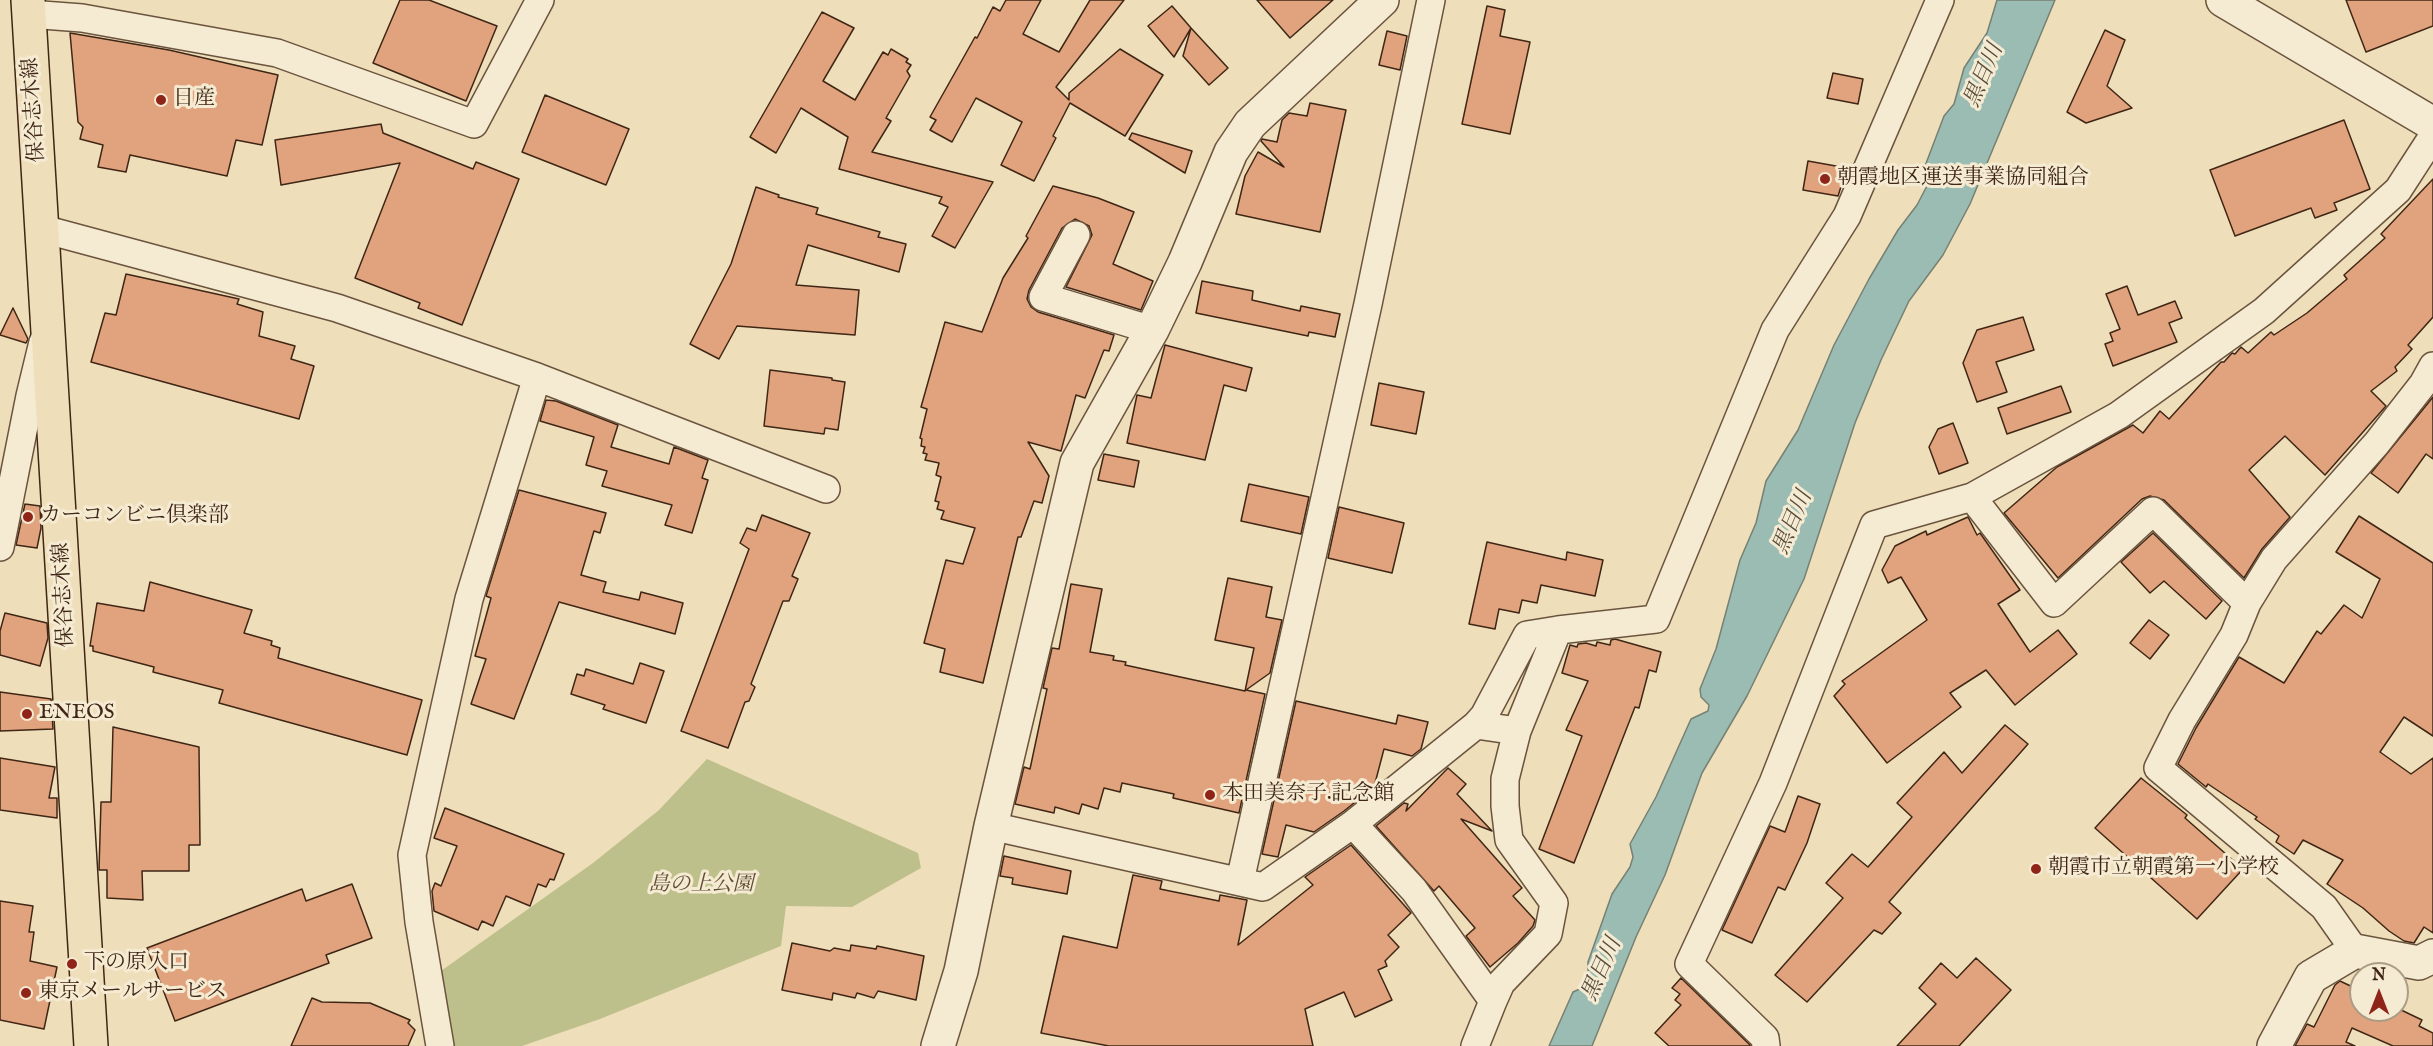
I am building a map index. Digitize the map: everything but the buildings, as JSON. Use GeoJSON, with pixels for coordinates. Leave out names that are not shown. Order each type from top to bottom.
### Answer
{"type":"FeatureCollection","features":[{"type":"Feature","properties":{"kind":"main road","name":"保谷志木線"},"geometry":{"type":"LineString","coordinates":[[29,7],[91,1046]]}},
{"type":"Feature","properties":{"kind":"street"},"geometry":{"type":"LineString","coordinates":[[29,7],[277,53],[474,124],[540,0]]}},
{"type":"Feature","properties":{"kind":"street"},"geometry":{"type":"LineString","coordinates":[[938,1046],[961,971],[991,826],[1077,463],[1152,330],[1185,262],[1231,152],[1250,124],[1382,0]]}},
{"type":"Feature","properties":{"kind":"street"},"geometry":{"type":"LineString","coordinates":[[1240,881],[1368,304],[1431,0]]}},
{"type":"Feature","properties":{"kind":"street"},"geometry":{"type":"LineString","coordinates":[[991,826],[1263,887],[1353,824],[1476,725],[1484,717],[1527,635],[1656,619],[1775,330],[1847,216],[1940,0]]}},
{"type":"Feature","properties":{"kind":"street"},"geometry":{"type":"LineString","coordinates":[[2223,0],[2433,124]]}},
{"type":"Feature","properties":{"kind":"street"},"geometry":{"type":"LineString","coordinates":[[1766,1046],[1765,1038],[1689,964],[1773,783],[1874,525],[1971,497],[2119,415],[2265,311],[2398,190],[2433,136]]}},
{"type":"Feature","properties":{"kind":"street"},"geometry":{"type":"LineString","coordinates":[[43,229],[337,308],[537,377],[826,489]]}},
{"type":"Feature","properties":{"kind":"street"},"geometry":{"type":"LineString","coordinates":[[1076,235],[1043,297],[1152,330]]}},
{"type":"Feature","properties":{"kind":"street"},"geometry":{"type":"LineString","coordinates":[[0,546],[30,396],[48,322]]}},
{"type":"Feature","properties":{"kind":"street"},"geometry":{"type":"LineString","coordinates":[[440,1046],[419,922],[412,855],[469,599],[537,377]]}},
{"type":"Feature","properties":{"kind":"street"},"geometry":{"type":"LineString","coordinates":[[2355,951],[2324,907],[2158,768],[2182,720],[2234,635],[2247,603],[2274,559],[2337,490],[2430,380]]}},
{"type":"Feature","properties":{"kind":"street"},"geometry":{"type":"LineString","coordinates":[[1971,497],[2054,603],[2153,511],[2247,603]]}},
{"type":"Feature","properties":{"kind":"street"},"geometry":{"type":"LineString","coordinates":[[1475,1046],[1501,983],[1548,934],[1554,903],[1509,840],[1504,806],[1505,779],[1517,731],[1558,630]]}},
{"type":"Feature","properties":{"kind":"street"},"geometry":{"type":"LineString","coordinates":[[1476,725],[1517,731]]}},
{"type":"Feature","properties":{"kind":"street"},"geometry":{"type":"LineString","coordinates":[[1353,824],[1414,890],[1493,1001]]}},
{"type":"Feature","properties":{"kind":"street"},"geometry":{"type":"LineString","coordinates":[[2274,1046],[2311,977],[2355,951],[2420,963],[2433,956]]}},
{"type":"Feature","properties":{"kind":"green space","name":"島の上公園"},"geometry":{"type":"Polygon","coordinates":[[[707,759],[918,853],[921,868],[852,907],[786,906],[781,946],[600,1019],[522,1046],[451,1046],[438,973],[593,863],[659,810],[707,759]]]}},
{"type":"Feature","properties":{"kind":"water","name":"黒目川"},"geometry":{"type":"Polygon","coordinates":[[[1997,0],[2055,0],[1970,204],[1943,255],[1909,301],[1881,360],[1855,423],[1804,579],[1747,696],[1702,773],[1665,875],[1636,937],[1592,1046],[1549,1046],[1573,992],[1582,988],[1588,979],[1588,962],[1612,894],[1630,867],[1633,857],[1630,844],[1656,797],[1691,719],[1708,711],[1709,705],[1701,697],[1700,689],[1716,649],[1740,560],[1756,523],[1766,481],[1798,430],[1834,345],[1869,279],[1898,230],[1917,205],[1929,182],[1925,166],[1944,116],[1954,104],[1964,68],[1987,33],[1997,0]]]}},
{"type":"Feature","properties":{"kind":"place","name":"日産"},"geometry":{"type":"Point","coordinates":[161,100]}},
{"type":"Feature","properties":{"kind":"place","name":"朝霞地区運送事業協同組合"},"geometry":{"type":"Point","coordinates":[1825,179]}},
{"type":"Feature","properties":{"kind":"place","name":"カーコンビニ倶楽部"},"geometry":{"type":"Point","coordinates":[28,517]}},
{"type":"Feature","properties":{"kind":"place","name":"ENEOS"},"geometry":{"type":"Point","coordinates":[27,714]}},
{"type":"Feature","properties":{"kind":"place","name":"本田美奈子.記念館"},"geometry":{"type":"Point","coordinates":[1210,795]}},
{"type":"Feature","properties":{"kind":"place","name":"朝霞市立朝霞第一小学校"},"geometry":{"type":"Point","coordinates":[2036,869]}},
{"type":"Feature","properties":{"kind":"place","name":"下の原入口"},"geometry":{"type":"Point","coordinates":[72,964]}},
{"type":"Feature","properties":{"kind":"place","name":"東京メールサービス"},"geometry":{"type":"Point","coordinates":[26,993]}}]}
